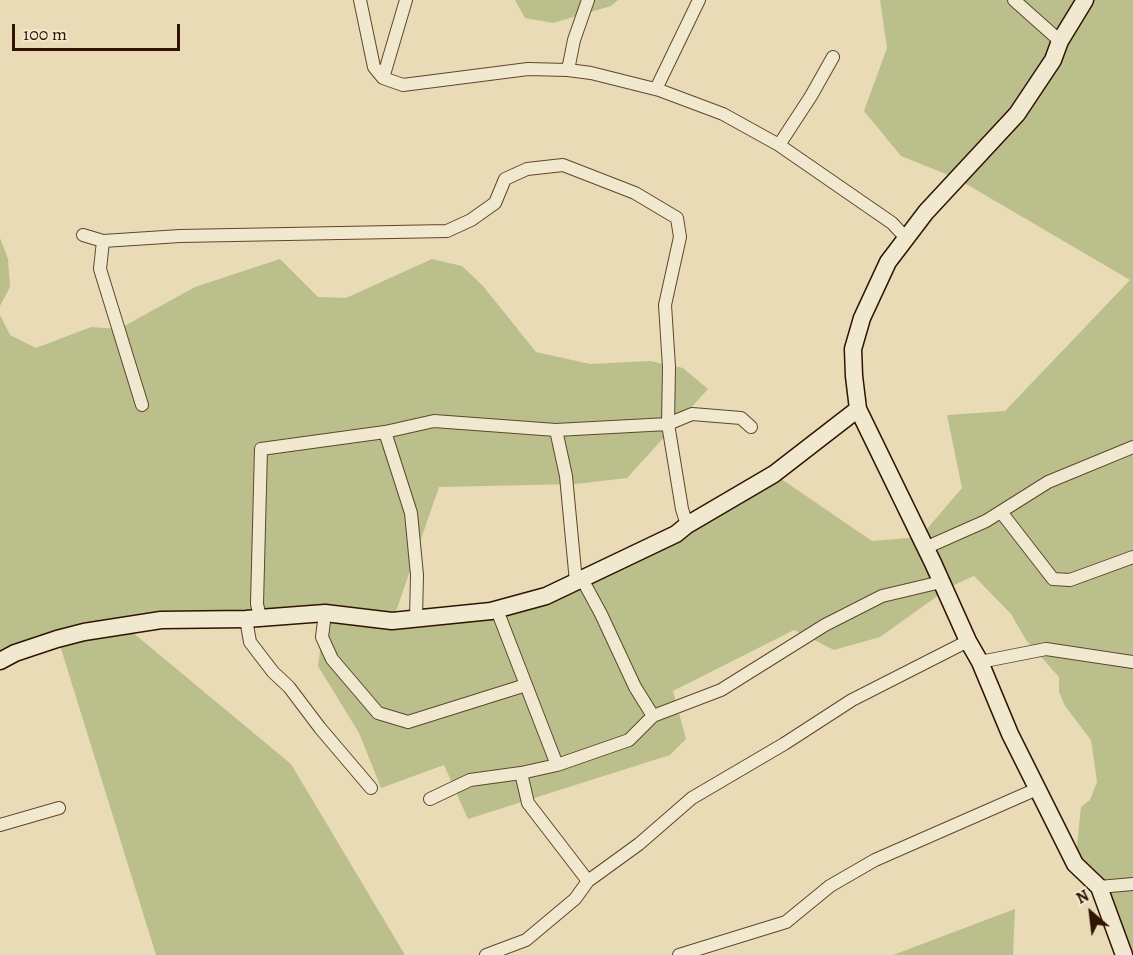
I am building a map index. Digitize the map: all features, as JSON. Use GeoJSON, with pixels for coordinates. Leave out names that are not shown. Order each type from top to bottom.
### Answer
{"type":"FeatureCollection","features":[{"type":"Feature","properties":{"kind":"street"},"geometry":{"type":"LineString","coordinates":[[360,0],[374,67],[383,78],[403,86],[528,69],[568,69],[656,89],[723,114],[779,145],[892,223],[906,237]]}},
{"type":"Feature","properties":{"kind":"street"},"geometry":{"type":"LineString","coordinates":[[383,78],[406,0]]}},
{"type":"Feature","properties":{"kind":"street"},"geometry":{"type":"LineString","coordinates":[[568,69],[574,40],[588,0]]}},
{"type":"Feature","properties":{"kind":"street"},"geometry":{"type":"LineString","coordinates":[[656,89],[699,0]]}},
{"type":"Feature","properties":{"kind":"street"},"geometry":{"type":"LineString","coordinates":[[1014,0],[1060,42]]}},
{"type":"Feature","properties":{"kind":"street"},"geometry":{"type":"LineString","coordinates":[[1085,0],[1060,42],[1053,60],[1017,114],[926,212],[888,262],[862,318],[853,350],[854,376],[858,409],[980,662],[1010,734],[1037,789],[1075,864],[1099,887],[1124,955]]}},
{"type":"Feature","properties":{"kind":"street"},"geometry":{"type":"LineString","coordinates":[[779,145],[833,57]]}},
{"type":"Feature","properties":{"kind":"street"},"geometry":{"type":"LineString","coordinates":[[83,235],[103,241],[230,234],[447,231],[471,220],[495,203],[505,179],[527,169],[563,165],[635,193],[677,218],[680,237],[665,305],[669,367],[668,424],[682,509],[687,525]]}},
{"type":"Feature","properties":{"kind":"street"},"geometry":{"type":"LineString","coordinates":[[103,241],[100,269],[142,405]]}},
{"type":"Feature","properties":{"kind":"street"},"geometry":{"type":"LineString","coordinates":[[0,661],[15,653],[84,632],[161,620],[253,618],[325,613],[392,621],[497,610],[546,596],[676,534],[687,525],[774,474],[858,409]]}},
{"type":"Feature","properties":{"kind":"street"},"geometry":{"type":"LineString","coordinates":[[371,788],[250,642],[257,604],[261,448],[385,432],[434,421],[556,430],[668,424],[693,414],[741,418],[751,427]]}},
{"type":"Feature","properties":{"kind":"street"},"geometry":{"type":"LineString","coordinates":[[556,430],[566,476],[579,581],[601,614],[636,687],[653,716]]}},
{"type":"Feature","properties":{"kind":"street"},"geometry":{"type":"LineString","coordinates":[[385,432],[411,513],[417,575],[416,618]]}},
{"type":"Feature","properties":{"kind":"street"},"geometry":{"type":"LineString","coordinates":[[925,548],[986,521],[1048,482],[1133,447]]}},
{"type":"Feature","properties":{"kind":"street"},"geometry":{"type":"LineString","coordinates":[[1001,512],[1053,579],[1070,580],[1133,557]]}},
{"type":"Feature","properties":{"kind":"street"},"geometry":{"type":"LineString","coordinates":[[430,799],[470,780],[557,765],[628,740],[653,716],[721,690],[825,625],[882,596],[941,582]]}},
{"type":"Feature","properties":{"kind":"street"},"geometry":{"type":"LineString","coordinates":[[497,610],[557,765]]}},
{"type":"Feature","properties":{"kind":"street"},"geometry":{"type":"LineString","coordinates":[[325,613],[322,637],[332,659],[378,713],[408,722],[526,684]]}},
{"type":"Feature","properties":{"kind":"street"},"geometry":{"type":"LineString","coordinates":[[486,955],[526,940],[575,899],[588,880],[639,844],[692,798],[784,744],[852,700],[968,641]]}},
{"type":"Feature","properties":{"kind":"street"},"geometry":{"type":"LineString","coordinates":[[980,662],[1046,649],[1133,662]]}},
{"type":"Feature","properties":{"kind":"street"},"geometry":{"type":"LineString","coordinates":[[521,772],[528,803],[588,880]]}},
{"type":"Feature","properties":{"kind":"street"},"geometry":{"type":"LineString","coordinates":[[679,955],[786,922],[830,886],[875,860],[1037,789]]}},
{"type":"Feature","properties":{"kind":"street"},"geometry":{"type":"LineString","coordinates":[[0,825],[59,808]]}},
{"type":"Feature","properties":{"kind":"street"},"geometry":{"type":"LineString","coordinates":[[1099,887],[1133,884]]}},
{"type":"Feature","properties":{"kind":"green space"},"geometry":{"type":"Polygon","coordinates":[[[515,0],[618,0],[611,6],[553,23],[525,18],[515,0]]]}},
{"type":"Feature","properties":{"kind":"green space"},"geometry":{"type":"Polygon","coordinates":[[[880,0],[1133,0],[1133,955],[1124,955],[1099,887],[1075,864],[1081,807],[1090,800],[1097,782],[1091,740],[1065,706],[1059,692],[1059,677],[1026,640],[1011,614],[974,576],[950,587],[880,637],[834,650],[794,630],[673,691],[686,739],[670,755],[468,819],[444,765],[381,788],[359,733],[318,666],[325,613],[126,627],[291,764],[405,955],[156,955],[58,639],[0,661],[0,315],[10,335],[36,348],[91,327],[119,329],[195,287],[280,259],[318,297],[346,298],[432,259],[462,266],[483,286],[536,352],[590,364],[650,361],[683,368],[708,389],[627,478],[576,484],[439,487],[393,620],[546,596],[774,474],[872,541],[920,537],[962,488],[947,415],[1005,411],[1130,280],[956,178],[901,156],[864,111],[887,48],[880,0]]]}},
{"type":"Feature","properties":{"kind":"green space"},"geometry":{"type":"Polygon","coordinates":[[[0,238],[8,259],[10,287],[0,306],[0,238]]]}},
{"type":"Feature","properties":{"kind":"green space"},"geometry":{"type":"Polygon","coordinates":[[[1015,909],[1013,955],[893,955],[1015,909]]]}}]}
